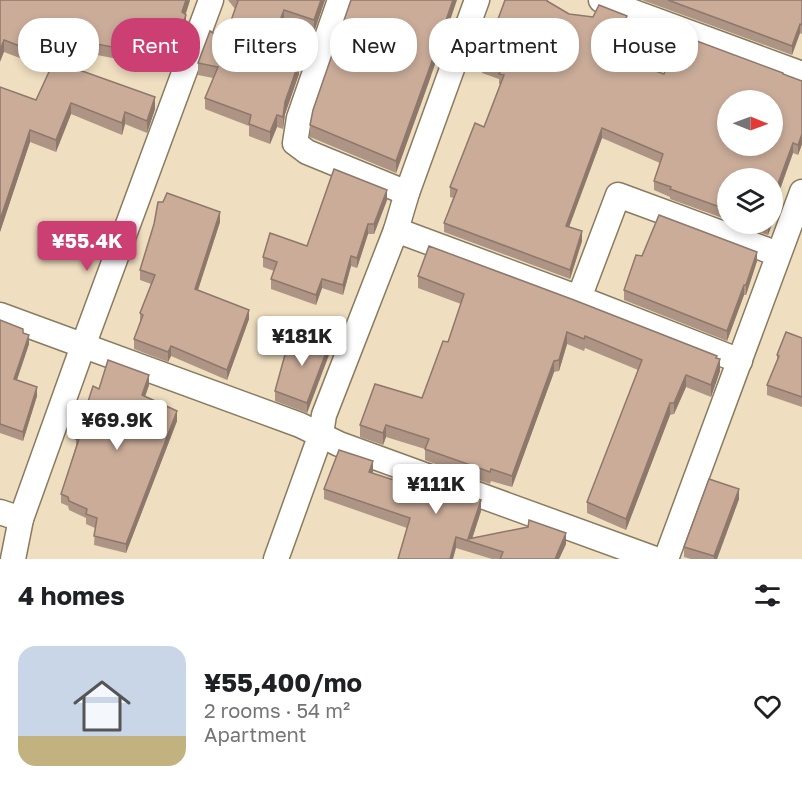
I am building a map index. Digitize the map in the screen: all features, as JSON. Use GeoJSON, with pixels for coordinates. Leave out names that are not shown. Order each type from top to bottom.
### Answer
{"type":"FeatureCollection","features":[{"type":"Feature","properties":{"kind":"street"},"geometry":{"type":"LineString","coordinates":[[13,559],[11,516],[83,346],[211,0]]}},
{"type":"Feature","properties":{"kind":"street"},"geometry":{"type":"LineString","coordinates":[[340,0],[299,118],[295,143],[307,152],[407,193]]}},
{"type":"Feature","properties":{"kind":"street"},"geometry":{"type":"LineString","coordinates":[[276,559],[321,434],[324,415],[396,230],[407,193],[477,0]]}},
{"type":"Feature","properties":{"kind":"street"},"geometry":{"type":"LineString","coordinates":[[601,0],[802,74]]}},
{"type":"Feature","properties":{"kind":"street"},"geometry":{"type":"LineString","coordinates":[[666,559],[802,192]]}},
{"type":"Feature","properties":{"kind":"street"},"geometry":{"type":"LineString","coordinates":[[579,298],[618,195],[778,254]]}},
{"type":"Feature","properties":{"kind":"street"},"geometry":{"type":"LineString","coordinates":[[396,230],[740,361]]}},
{"type":"Feature","properties":{"kind":"street"},"geometry":{"type":"LineString","coordinates":[[0,315],[300,425],[339,444],[655,559]]}},
{"type":"Feature","properties":{"kind":"building"},"geometry":{"type":"Polygon","coordinates":[[[0,0],[186,0],[182,12],[186,15],[185,18],[111,18],[111,47],[99,44],[99,18],[18,18],[18,45],[4,40],[0,50],[0,0]]]}},
{"type":"Feature","properties":{"kind":"building"},"geometry":{"type":"Polygon","coordinates":[[[321,0],[315,18],[284,10],[281,18],[232,18],[238,1],[321,0]]]}},
{"type":"Feature","properties":{"kind":"building"},"geometry":{"type":"Polygon","coordinates":[[[351,0],[453,0],[447,18],[429,18],[429,70],[396,161],[310,125],[330,61],[330,72],[417,72],[417,18],[345,18],[351,0]]]}},
{"type":"Feature","properties":{"kind":"building"},"geometry":{"type":"Polygon","coordinates":[[[505,0],[547,0],[569,14],[593,17],[599,5],[627,16],[626,18],[591,18],[591,72],[658,72],[664,74],[665,72],[698,72],[698,41],[802,81],[802,134],[798,145],[793,143],[783,170],[783,168],[717,168],[717,206],[654,181],[663,154],[602,128],[566,226],[582,231],[570,270],[444,223],[457,190],[450,187],[475,123],[484,127],[504,75],[499,74],[500,72],[579,72],[579,18],[498,18],[505,0]]]}},
{"type":"Feature","properties":{"kind":"building"},"geometry":{"type":"Polygon","coordinates":[[[668,0],[802,0],[802,25],[800,24],[792,46],[668,0]]]}},
{"type":"Feature","properties":{"kind":"building"},"geometry":{"type":"Polygon","coordinates":[[[210,31],[212,32],[212,66],[200,63],[210,31]]]}},
{"type":"Feature","properties":{"kind":"building"},"geometry":{"type":"Polygon","coordinates":[[[49,72],[85,72],[155,97],[147,121],[125,112],[122,123],[71,103],[56,140],[30,130],[0,220],[0,87],[36,100],[49,72]]]}},
{"type":"Feature","properties":{"kind":"building"},"geometry":{"type":"Polygon","coordinates":[[[216,72],[296,72],[285,102],[283,117],[277,115],[270,132],[249,124],[251,115],[205,98],[216,72]]]}},
{"type":"Feature","properties":{"kind":"building"},"geometry":{"type":"Polygon","coordinates":[[[334,169],[387,190],[374,224],[368,224],[357,258],[351,256],[343,285],[322,279],[316,295],[271,279],[277,262],[263,257],[270,233],[307,246],[334,169]]]}},
{"type":"Feature","properties":{"kind":"building"},"geometry":{"type":"Polygon","coordinates":[[[167,193],[220,212],[195,289],[249,310],[227,370],[171,346],[168,352],[134,339],[143,315],[140,313],[155,275],[140,270],[158,202],[163,202],[167,193]]]}},
{"type":"Feature","properties":{"kind":"building"},"geometry":{"type":"Polygon","coordinates":[[[659,215],[757,252],[727,331],[624,290],[636,255],[642,256],[659,215]]]}},
{"type":"Feature","properties":{"kind":"building"},"geometry":{"type":"Polygon","coordinates":[[[429,246],[574,300],[720,359],[711,385],[686,375],[674,403],[670,403],[626,519],[587,502],[642,360],[585,336],[584,339],[567,332],[559,360],[554,361],[512,476],[491,469],[490,472],[425,449],[429,439],[386,425],[383,433],[360,425],[375,384],[422,398],[443,341],[448,342],[464,294],[418,276],[429,246]]]}},
{"type":"Feature","properties":{"kind":"building"},"geometry":{"type":"Polygon","coordinates":[[[0,320],[23,329],[23,333],[29,335],[14,379],[37,387],[23,432],[0,424],[0,320]]]}},
{"type":"Feature","properties":{"kind":"building"},"geometry":{"type":"Polygon","coordinates":[[[302,330],[330,342],[307,403],[275,391],[286,351],[295,351],[302,330]]]}},
{"type":"Feature","properties":{"kind":"building"},"geometry":{"type":"Polygon","coordinates":[[[786,332],[802,338],[802,397],[767,385],[786,332]]]}},
{"type":"Feature","properties":{"kind":"building"},"geometry":{"type":"Polygon","coordinates":[[[108,360],[149,375],[142,395],[177,411],[126,544],[94,536],[97,518],[86,514],[87,509],[69,501],[68,497],[61,494],[93,386],[99,389],[108,360]]]}},
{"type":"Feature","properties":{"kind":"building"},"geometry":{"type":"Polygon","coordinates":[[[339,450],[373,461],[369,472],[412,486],[415,476],[481,500],[468,539],[528,527],[529,520],[566,533],[555,559],[500,559],[503,552],[456,537],[450,559],[398,559],[410,518],[324,489],[339,450]]]}},
{"type":"Feature","properties":{"kind":"building"},"geometry":{"type":"Polygon","coordinates":[[[709,479],[739,489],[714,556],[684,547],[709,479]]]}}]}
